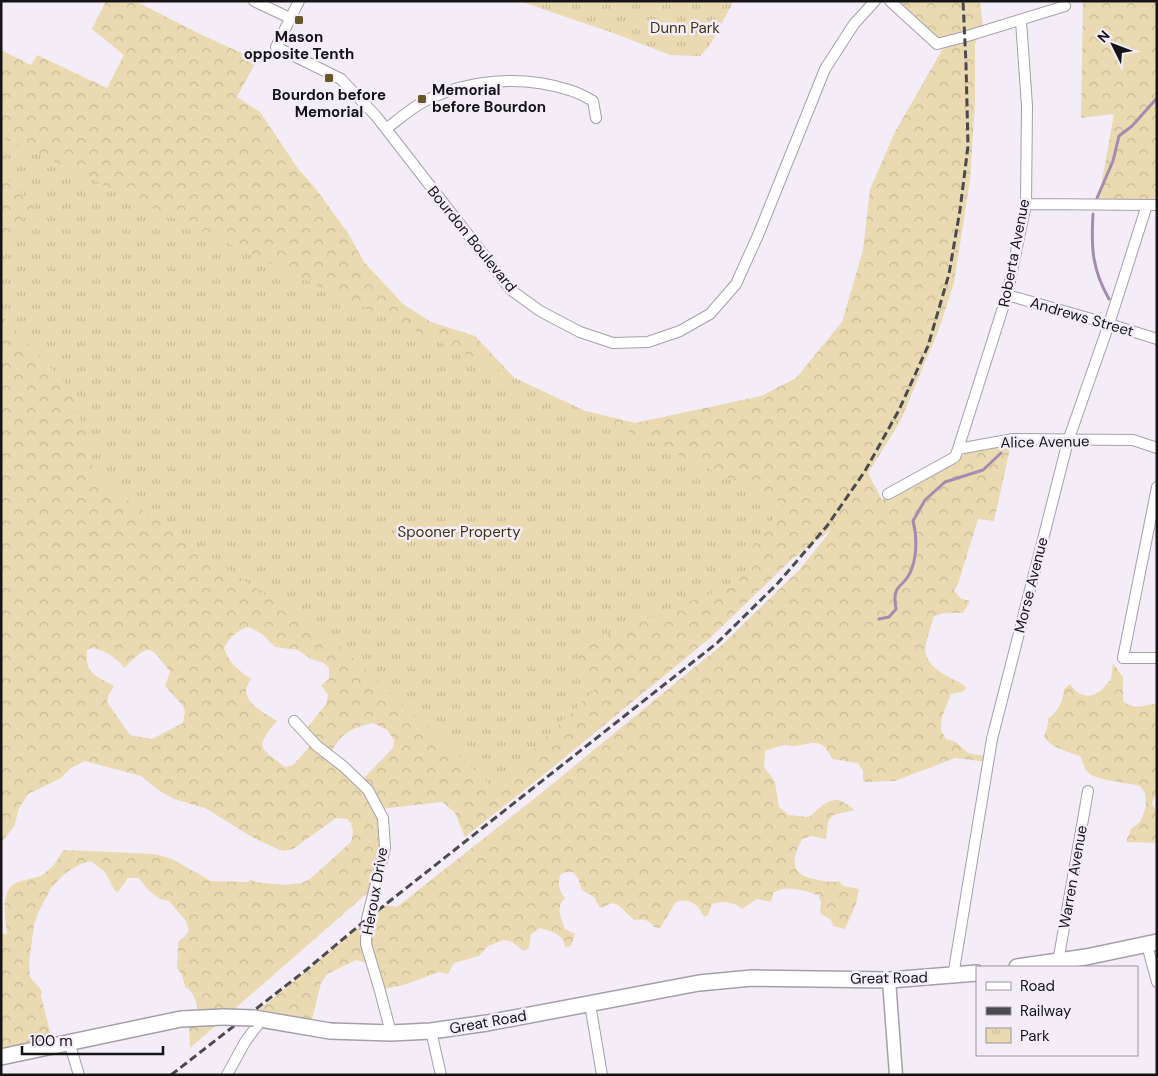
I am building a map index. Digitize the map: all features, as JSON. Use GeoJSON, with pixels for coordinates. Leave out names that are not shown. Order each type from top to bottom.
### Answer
{"type":"FeatureCollection","features":[{"type":"Feature","properties":{"kind":"main road"},"geometry":{"type":"LineString","coordinates":[[1025,966],[1058,962],[1152,943]]}},
{"type":"Feature","properties":{"kind":"main road","name":"Great Road"},"geometry":{"type":"LineString","coordinates":[[1,1058],[181,1019],[223,1016],[258,1019],[330,1031],[391,1033],[431,1031],[487,1023],[699,983],[752,978],[889,980],[953,976],[976,972]]}},
{"type":"Feature","properties":{"kind":"street"},"geometry":{"type":"LineString","coordinates":[[254,1],[290,18],[299,1]]}},
{"type":"Feature","properties":{"kind":"street","name":"Bourdon Boulevard"},"geometry":{"type":"LineString","coordinates":[[290,18],[276,47],[341,80],[386,129],[511,290],[540,311],[580,332],[613,343],[648,342],[680,331],[710,314],[736,284],[824,69],[854,24],[874,1]]}},
{"type":"Feature","properties":{"kind":"street"},"geometry":{"type":"LineString","coordinates":[[890,1],[937,44],[1065,6]]}},
{"type":"Feature","properties":{"kind":"street","name":"Roberta Avenue"},"geometry":{"type":"LineString","coordinates":[[958,449],[1007,295],[1026,204],[1027,106],[1021,20]]}},
{"type":"Feature","properties":{"kind":"street"},"geometry":{"type":"LineString","coordinates":[[386,129],[423,102],[460,88],[498,81],[534,82],[570,90],[593,101],[596,118]]}},
{"type":"Feature","properties":{"kind":"street"},"geometry":{"type":"LineString","coordinates":[[1026,204],[1152,205]]}},
{"type":"Feature","properties":{"kind":"street","name":"Morse Avenue"},"geometry":{"type":"LineString","coordinates":[[953,976],[992,739],[1068,441],[1152,205]]}},
{"type":"Feature","properties":{"kind":"street","name":"Andrews Street"},"geometry":{"type":"LineString","coordinates":[[1007,295],[1157,339]]}},
{"type":"Feature","properties":{"kind":"street","name":"Alice Avenue"},"geometry":{"type":"LineString","coordinates":[[958,449],[1013,439],[1068,441],[1133,440],[1157,448]]}},
{"type":"Feature","properties":{"kind":"street"},"geometry":{"type":"LineString","coordinates":[[888,494],[954,457],[958,449]]}},
{"type":"Feature","properties":{"kind":"street"},"geometry":{"type":"LineString","coordinates":[[1157,487],[1123,658],[1157,658]]}},
{"type":"Feature","properties":{"kind":"street","name":"Heroux Drive"},"geometry":{"type":"LineString","coordinates":[[294,721],[317,746],[368,790],[383,818],[385,848],[367,919],[366,944],[391,1033]]}},
{"type":"Feature","properties":{"kind":"street","name":"Warren Avenue"},"geometry":{"type":"LineString","coordinates":[[1058,962],[1088,791]]}},
{"type":"Feature","properties":{"kind":"street"},"geometry":{"type":"LineString","coordinates":[[1152,943],[1157,982]]}},
{"type":"Feature","properties":{"kind":"street"},"geometry":{"type":"LineString","coordinates":[[889,980],[896,1075]]}},
{"type":"Feature","properties":{"kind":"street"},"geometry":{"type":"LineString","coordinates":[[590,1004],[602,1075]]}},
{"type":"Feature","properties":{"kind":"street"},"geometry":{"type":"LineString","coordinates":[[227,1075],[258,1019]]}},
{"type":"Feature","properties":{"kind":"street"},"geometry":{"type":"LineString","coordinates":[[431,1031],[441,1075]]}},
{"type":"Feature","properties":{"kind":"street"},"geometry":{"type":"LineString","coordinates":[[69,1042],[79,1075]]}},
{"type":"Feature","properties":{"kind":"green space"},"geometry":{"type":"Polygon","coordinates":[[[106,1],[135,1],[257,60],[237,97],[260,112],[299,170],[316,189],[348,233],[364,262],[403,304],[431,322],[475,336],[524,388],[559,412],[586,411],[635,423],[761,396],[796,378],[842,322],[863,250],[870,189],[895,132],[950,36],[931,41],[889,1],[980,1],[983,27],[975,44],[975,104],[970,180],[954,283],[939,329],[900,422],[868,473],[882,500],[964,454],[1011,444],[994,521],[978,519],[958,584],[954,590],[960,598],[970,601],[963,613],[945,613],[934,616],[926,643],[927,657],[930,663],[967,688],[962,692],[951,694],[942,717],[941,731],[946,739],[956,742],[968,753],[989,757],[988,762],[955,758],[895,781],[865,782],[863,771],[858,763],[832,759],[822,745],[814,743],[795,746],[785,745],[765,751],[764,767],[775,782],[779,807],[789,815],[809,817],[833,800],[841,801],[855,810],[833,815],[828,822],[826,839],[811,836],[802,839],[795,859],[797,869],[806,877],[833,882],[839,881],[843,886],[859,889],[856,904],[845,929],[833,926],[831,920],[820,913],[821,902],[819,896],[789,888],[782,889],[773,894],[771,902],[757,899],[742,909],[728,902],[712,904],[708,915],[704,917],[693,903],[685,901],[676,902],[660,928],[654,927],[646,920],[634,920],[618,905],[612,903],[600,908],[594,897],[582,890],[578,878],[573,872],[566,872],[561,874],[559,881],[561,893],[565,898],[560,905],[560,913],[565,929],[575,934],[571,946],[565,947],[564,942],[559,936],[540,928],[531,934],[529,948],[524,951],[512,942],[504,940],[488,946],[479,956],[454,963],[448,974],[439,972],[404,985],[384,989],[373,965],[356,960],[327,974],[321,983],[309,1031],[248,1019],[386,905],[397,907],[545,790],[723,644],[800,569],[832,529],[791,560],[710,638],[465,837],[455,813],[443,802],[380,809],[383,831],[377,872],[372,889],[190,1048],[189,1026],[200,1020],[194,997],[185,987],[182,975],[177,968],[178,942],[189,930],[186,921],[169,901],[160,899],[149,891],[139,878],[128,878],[118,892],[115,891],[105,872],[91,861],[65,873],[51,888],[38,913],[34,925],[29,963],[30,977],[42,991],[41,996],[54,1047],[1,1060],[1,932],[7,935],[6,896],[14,884],[37,877],[49,870],[63,850],[155,854],[172,859],[211,881],[248,882],[251,879],[255,882],[283,885],[302,883],[311,878],[351,842],[353,832],[351,823],[347,819],[336,818],[293,849],[282,851],[252,837],[205,808],[174,799],[158,790],[141,776],[85,761],[71,768],[61,778],[28,794],[18,810],[15,825],[1,843],[1,50],[31,65],[37,55],[107,88],[124,55],[92,29],[106,1]],[[249,627],[234,634],[224,648],[234,666],[251,679],[246,690],[253,705],[277,721],[263,742],[265,751],[285,767],[293,765],[313,743],[304,732],[326,704],[328,695],[321,685],[329,679],[329,668],[324,663],[311,659],[298,650],[275,647],[262,634],[249,627]],[[93,648],[87,650],[88,665],[93,673],[114,686],[107,702],[130,735],[152,739],[183,723],[185,711],[183,706],[165,686],[170,672],[158,656],[149,650],[144,651],[124,668],[110,655],[93,648]],[[373,723],[352,730],[342,737],[337,742],[330,756],[360,782],[393,748],[394,740],[387,730],[373,723]]]}},
{"type":"Feature","properties":{"kind":"green space","name":"Dunn Park"},"geometry":{"type":"Polygon","coordinates":[[[519,1],[734,1],[709,46],[700,56],[670,55],[616,34],[519,1]]]}},
{"type":"Feature","properties":{"kind":"green space"},"geometry":{"type":"Polygon","coordinates":[[[1083,1],[1157,1],[1157,202],[1098,203],[1114,114],[1081,118],[1083,1]]]}},
{"type":"Feature","properties":{"kind":"green space","name":"Spooner Property"},"geometry":{"type":"Polygon","coordinates":[[[1,137],[784,504],[746,555],[755,563],[736,583],[575,648],[595,689],[495,789],[341,647],[95,477],[85,431],[72,397],[63,381],[1,315],[1,245],[35,206],[1,173],[1,137]]]}},
{"type":"Feature","properties":{"kind":"green space"},"geometry":{"type":"Polygon","coordinates":[[[1113,663],[1123,677],[1123,701],[1131,706],[1157,703],[1157,792],[1152,804],[1157,814],[1157,843],[1126,842],[1131,829],[1140,822],[1146,807],[1145,793],[1140,786],[1093,776],[1086,770],[1081,757],[1052,745],[1044,737],[1048,719],[1059,706],[1064,689],[1070,684],[1076,691],[1087,696],[1101,691],[1111,680],[1113,663]]]}},
{"type":"Feature","properties":{"kind":"waterway"},"geometry":{"type":"LineString","coordinates":[[1097,198],[1113,161],[1119,136],[1132,126],[1157,98]]}},
{"type":"Feature","properties":{"kind":"waterway"},"geometry":{"type":"LineString","coordinates":[[1093,214],[1092,237],[1094,258],[1099,278],[1109,299]]}},
{"type":"Feature","properties":{"kind":"waterway"},"geometry":{"type":"LineString","coordinates":[[879,619],[889,617],[896,609],[895,594],[906,580],[912,568],[916,544],[913,521],[925,500],[945,482],[983,470],[1001,453]]}},
{"type":"Feature","properties":{"kind":"railway"},"geometry":{"type":"LineString","coordinates":[[171,1075],[717,643],[778,583],[827,526],[865,471],[899,410],[928,346],[949,274],[968,146],[963,1]]}},
{"type":"Feature","properties":{"kind":"place","name":"Mason opposite Tenth"},"geometry":{"type":"Point","coordinates":[299,20]}},
{"type":"Feature","properties":{"kind":"place","name":"Bourdon before Memorial"},"geometry":{"type":"Point","coordinates":[329,78]}},
{"type":"Feature","properties":{"kind":"place","name":"Memorial before Bourdon"},"geometry":{"type":"Point","coordinates":[422,99]}}]}
